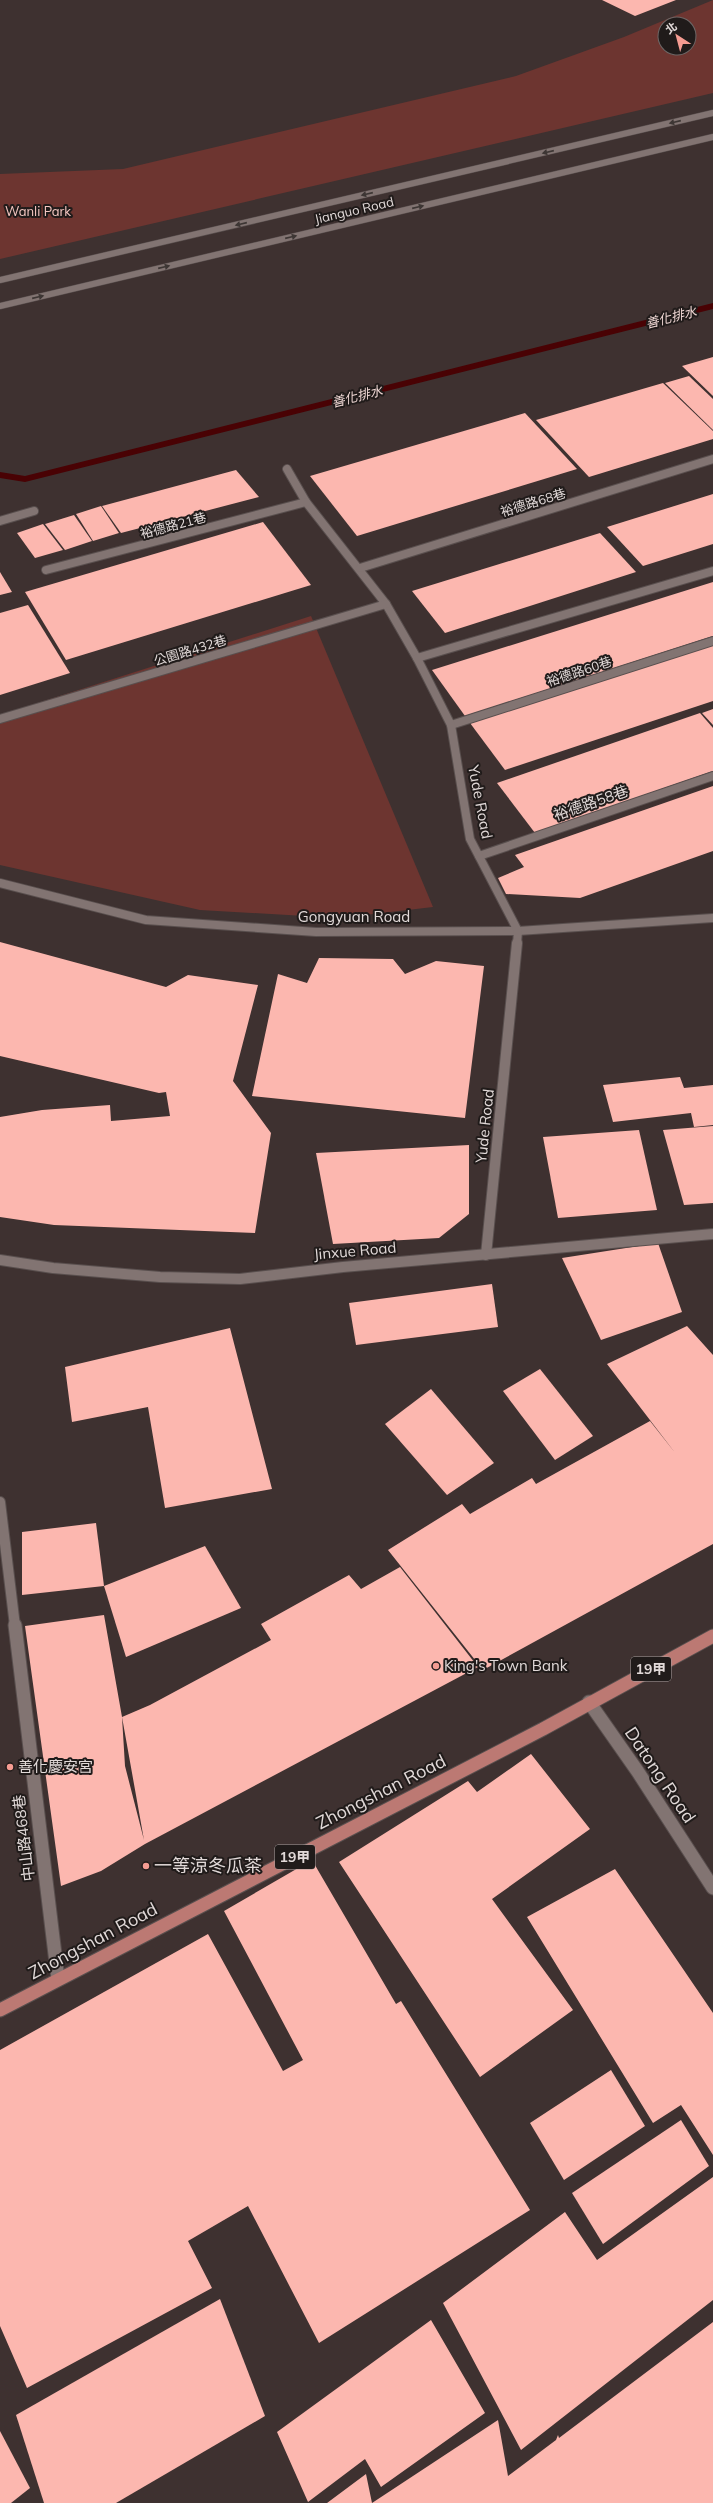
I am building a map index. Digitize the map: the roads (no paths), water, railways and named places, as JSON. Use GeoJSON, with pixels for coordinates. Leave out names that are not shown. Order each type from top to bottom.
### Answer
{"type":"FeatureCollection","features":[{"type":"Feature","properties":{"kind":"main road","name":"Zhongshan Road"},"geometry":{"type":"LineString","coordinates":[[0,2010],[543,1729],[713,1636]]}},
{"type":"Feature","properties":{"kind":"street","name":"Jianguo Road"},"geometry":{"type":"LineString","coordinates":[[0,280],[713,113]]}},
{"type":"Feature","properties":{"kind":"street","name":"Jianguo Road"},"geometry":{"type":"LineString","coordinates":[[0,306],[713,137]]}},
{"type":"Feature","properties":{"kind":"street","name":"裕德路68巷"},"geometry":{"type":"LineString","coordinates":[[360,568],[713,459]]}},
{"type":"Feature","properties":{"kind":"street","name":"Yude Road"},"geometry":{"type":"LineString","coordinates":[[287,469],[306,502],[360,568],[386,604],[417,658],[451,725],[470,839],[518,931],[486,1255]]}},
{"type":"Feature","properties":{"kind":"street","name":"裕德路21巷"},"geometry":{"type":"LineString","coordinates":[[46,570],[306,502]]}},
{"type":"Feature","properties":{"kind":"street"},"geometry":{"type":"LineString","coordinates":[[0,521],[34,512]]}},
{"type":"Feature","properties":{"kind":"street"},"geometry":{"type":"LineString","coordinates":[[417,658],[713,571]]}},
{"type":"Feature","properties":{"kind":"street","name":"公園路432巷"},"geometry":{"type":"LineString","coordinates":[[0,719],[386,604]]}},
{"type":"Feature","properties":{"kind":"street","name":"裕德路60巷"},"geometry":{"type":"LineString","coordinates":[[451,725],[713,641]]}},
{"type":"Feature","properties":{"kind":"street","name":"裕德路58巷"},"geometry":{"type":"LineString","coordinates":[[479,856],[713,776]]}},
{"type":"Feature","properties":{"kind":"street","name":"Gongyuan Road"},"geometry":{"type":"LineString","coordinates":[[0,883],[146,920],[316,932],[518,931],[713,918]]}},
{"type":"Feature","properties":{"kind":"street","name":"Jinxue Road"},"geometry":{"type":"LineString","coordinates":[[0,1260],[53,1268],[160,1277],[240,1279],[344,1267],[713,1234]]}},
{"type":"Feature","properties":{"kind":"street","name":"中山路468巷"},"geometry":{"type":"LineString","coordinates":[[0,1502],[58,1979]]}},
{"type":"Feature","properties":{"kind":"street","name":"Datong Road"},"geometry":{"type":"LineString","coordinates":[[590,1702],[638,1772],[713,1888]]}},
{"type":"Feature","properties":{"kind":"waterway","name":"善化排水"},"geometry":{"type":"LineString","coordinates":[[0,475],[25,479],[713,306]]}},
{"type":"Feature","properties":{"kind":"place","name":"King's Town Bank"},"geometry":{"type":"Point","coordinates":[436,1666]}},
{"type":"Feature","properties":{"kind":"place","name":"善化慶安宮"},"geometry":{"type":"Point","coordinates":[10,1767]}},
{"type":"Feature","properties":{"kind":"place","name":"一等涼冬瓜茶"},"geometry":{"type":"Point","coordinates":[146,1866]}},
{"type":"Feature","properties":{"kind":"park label","name":"Wanli Park"},"geometry":{"type":"Point","coordinates":[38,211]}}]}
